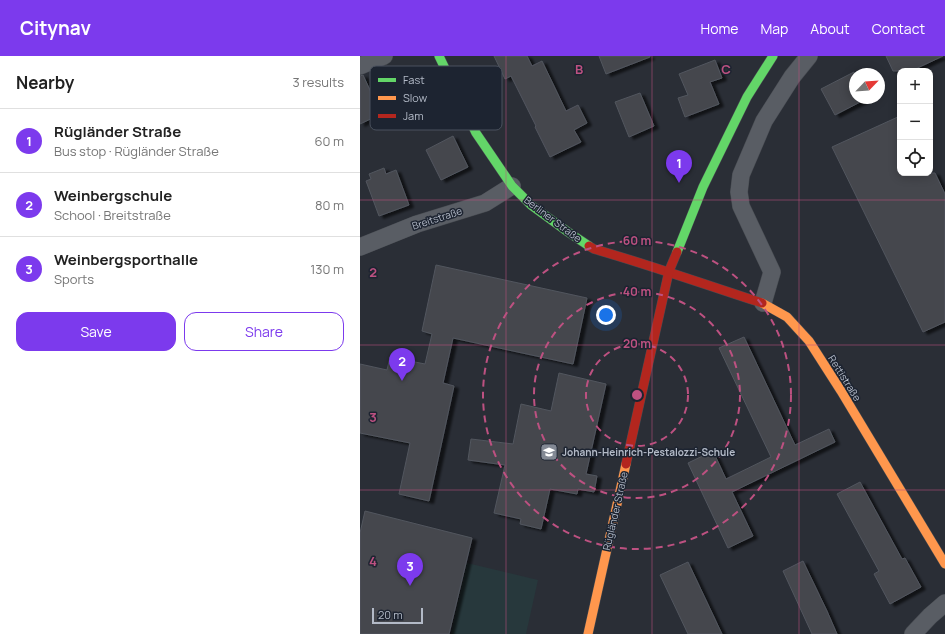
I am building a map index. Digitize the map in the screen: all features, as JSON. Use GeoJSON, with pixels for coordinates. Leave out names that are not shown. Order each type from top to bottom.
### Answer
{"type":"FeatureCollection","features":[{"type":"Feature","properties":{"kind":"street"},"geometry":{"type":"LineString","coordinates":[[360,66],[384,56]]}},
{"type":"Feature","properties":{"kind":"street","name":"Berliner Straße"},"geometry":{"type":"LineString","coordinates":[[439,56],[444,66]]}},
{"type":"Feature","properties":{"kind":"street","name":"Rügländer Straße"},"geometry":{"type":"LineString","coordinates":[[588,634],[669,271],[703,188],[747,97],[772,56]]}},
{"type":"Feature","properties":{"kind":"street"},"geometry":{"type":"LineString","coordinates":[[763,303],[772,272],[741,206],[739,192],[741,175],[764,122],[792,77],[809,56]]}},
{"type":"Feature","properties":{"kind":"street","name":"Berliner Straße"},"geometry":{"type":"LineString","coordinates":[[475,130],[512,186],[531,205],[568,232],[594,249],[669,271]]}},
{"type":"Feature","properties":{"kind":"street","name":"Breitstraße"},"geometry":{"type":"LineString","coordinates":[[360,247],[417,224],[485,203],[512,186]]}},
{"type":"Feature","properties":{"kind":"street","name":"Rettistraße"},"geometry":{"type":"LineString","coordinates":[[669,271],[699,283],[763,303],[787,317],[809,341],[939,542],[945,564]]}},
{"type":"Feature","properties":{"kind":"street"},"geometry":{"type":"LineString","coordinates":[[913,634],[930,616],[945,604]]}},
{"type":"Feature","properties":{"kind":"shaded area"},"geometry":{"type":"Polygon","coordinates":[[[467,563],[538,580],[526,634],[451,634],[467,563]]]}},
{"type":"Feature","properties":{"kind":"building"},"geometry":{"type":"Polygon","coordinates":[[[494,56],[527,56],[532,66],[542,61],[566,111],[578,105],[587,123],[574,130],[581,142],[550,157],[511,76],[505,79],[502,73],[502,66],[499,66],[494,56]]]}},
{"type":"Feature","properties":{"kind":"building"},"geometry":{"type":"Polygon","coordinates":[[[599,56],[650,56],[650,57],[606,74],[599,56]]]}},
{"type":"Feature","properties":{"kind":"building"},"geometry":{"type":"Polygon","coordinates":[[[886,56],[943,56],[917,68],[897,68],[897,71],[893,71],[886,56]]]}},
{"type":"Feature","properties":{"kind":"building"},"geometry":{"type":"Polygon","coordinates":[[[715,60],[722,78],[710,82],[719,104],[685,117],[678,98],[688,95],[679,74],[715,60]]]}},
{"type":"Feature","properties":{"kind":"building"},"geometry":{"type":"Polygon","coordinates":[[[363,75],[370,90],[370,119],[360,124],[360,76],[363,75]]]}},
{"type":"Feature","properties":{"kind":"building"},"geometry":{"type":"Polygon","coordinates":[[[849,75],[849,104],[856,104],[835,115],[821,89],[849,75]]]}},
{"type":"Feature","properties":{"kind":"building"},"geometry":{"type":"Polygon","coordinates":[[[640,93],[654,126],[629,137],[615,102],[640,93]]]}},
{"type":"Feature","properties":{"kind":"building"},"geometry":{"type":"Polygon","coordinates":[[[897,117],[897,176],[933,176],[933,173],[935,173],[945,194],[945,322],[923,332],[832,147],[897,117]]]}},
{"type":"Feature","properties":{"kind":"building"},"geometry":{"type":"Polygon","coordinates":[[[453,136],[468,167],[441,180],[426,150],[453,136]]]}},
{"type":"Feature","properties":{"kind":"building"},"geometry":{"type":"Polygon","coordinates":[[[384,168],[386,174],[396,170],[409,205],[379,216],[366,181],[371,179],[369,174],[384,168]]]}},
{"type":"Feature","properties":{"kind":"building"},"geometry":{"type":"Polygon","coordinates":[[[436,265],[587,298],[573,364],[453,338],[443,383],[454,386],[429,501],[399,494],[410,443],[360,433],[360,364],[387,370],[390,357],[425,364],[432,334],[422,331],[436,265]]]}},
{"type":"Feature","properties":{"kind":"building"},"geometry":{"type":"Polygon","coordinates":[[[744,337],[795,445],[829,429],[835,442],[732,492],[753,536],[728,548],[688,463],[713,451],[726,479],[771,457],[719,348],[744,337]]]}},
{"type":"Feature","properties":{"kind":"building","name":"Johann-Heinrich-Pestalozzi-Schule"},"geometry":{"type":"Polygon","coordinates":[[[559,373],[606,384],[586,474],[597,476],[594,492],[578,489],[577,494],[550,489],[541,529],[520,524],[521,519],[494,513],[505,465],[468,460],[471,439],[513,444],[521,404],[551,411],[559,373]]]}},
{"type":"Feature","properties":{"kind":"building"},"geometry":{"type":"Polygon","coordinates":[[[860,482],[902,559],[905,558],[921,587],[890,604],[874,574],[879,571],[837,494],[860,482]]]}},
{"type":"Feature","properties":{"kind":"building"},"geometry":{"type":"Polygon","coordinates":[[[365,511],[472,538],[449,634],[360,634],[360,533],[365,511]]]}},
{"type":"Feature","properties":{"kind":"building"},"geometry":{"type":"Polygon","coordinates":[[[803,561],[837,634],[812,634],[783,571],[803,561]]]}},
{"type":"Feature","properties":{"kind":"building"},"geometry":{"type":"Polygon","coordinates":[[[688,562],[722,634],[688,634],[660,575],[688,562]]]}},
{"type":"Feature","properties":{"kind":"traffic: fast"},"geometry":{"type":"LineString","coordinates":[[439,56],[444,66]]}},
{"type":"Feature","properties":{"kind":"traffic: fast"},"geometry":{"type":"LineString","coordinates":[[677,252],[703,187],[747,97],[773,56]]}},
{"type":"Feature","properties":{"kind":"traffic: fast"},"geometry":{"type":"LineString","coordinates":[[475,130],[512,186],[531,205],[589,246]]}},
{"type":"Feature","properties":{"kind":"traffic: slow"},"geometry":{"type":"LineString","coordinates":[[762,303],[787,317],[809,341],[841,391],[945,564]]}},
{"type":"Feature","properties":{"kind":"traffic: slow"},"geometry":{"type":"LineString","coordinates":[[588,634],[626,464]]}},
{"type":"Feature","properties":{"kind":"traffic: jam"},"geometry":{"type":"LineString","coordinates":[[589,246],[594,249],[762,303]]}},
{"type":"Feature","properties":{"kind":"traffic: jam"},"geometry":{"type":"LineString","coordinates":[[626,464],[669,271],[677,252]]}},
{"type":"Feature","properties":{"kind":"place","name":"Rügländer Straße"},"geometry":{"type":"Point","coordinates":[679,183]}},
{"type":"Feature","properties":{"kind":"place","name":"Weinbergschule"},"geometry":{"type":"Point","coordinates":[402,381]}},
{"type":"Feature","properties":{"kind":"place","name":"Johann-Heinrich-Pestalozzi-Schule"},"geometry":{"type":"Point","coordinates":[549,452]}},
{"type":"Feature","properties":{"kind":"place","name":"Weinbergsporthalle"},"geometry":{"type":"Point","coordinates":[410,586]}}]}
